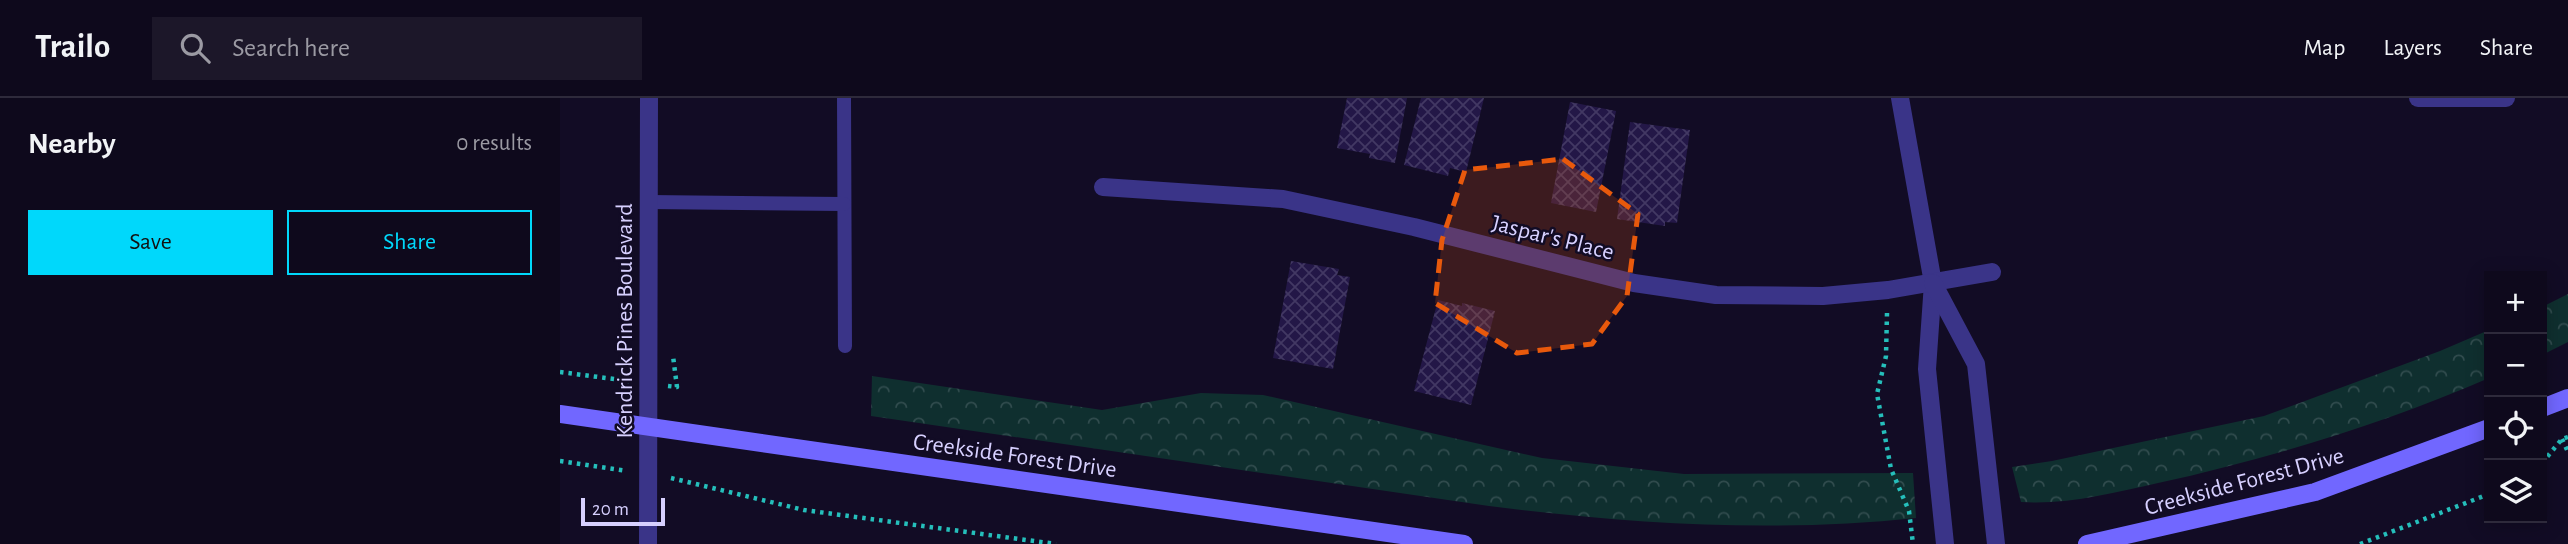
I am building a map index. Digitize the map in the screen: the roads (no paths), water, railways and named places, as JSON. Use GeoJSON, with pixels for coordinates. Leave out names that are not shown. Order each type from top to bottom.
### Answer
{"type":"FeatureCollection","features":[{"type":"Feature","properties":{"kind":"main road"},"geometry":{"type":"LineString","coordinates":[[2547,406],[2568,398]]}},
{"type":"Feature","properties":{"kind":"main road","name":"Creekside Forest Drive"},"geometry":{"type":"LineString","coordinates":[[560,414],[1464,544]]}},
{"type":"Feature","properties":{"kind":"main road","name":"Creekside Forest Drive"},"geometry":{"type":"LineString","coordinates":[[2087,544],[2315,492],[2484,430]]}},
{"type":"Feature","properties":{"kind":"street","name":"Kendrick Pines Boulevard"},"geometry":{"type":"LineString","coordinates":[[648,544],[649,98]]}},
{"type":"Feature","properties":{"kind":"street"},"geometry":{"type":"LineString","coordinates":[[1900,98],[1933,283],[1927,369],[1945,544]]}},
{"type":"Feature","properties":{"kind":"street"},"geometry":{"type":"LineString","coordinates":[[2418,98],[2506,98]]}},
{"type":"Feature","properties":{"kind":"street","name":"Jaspar's Place"},"geometry":{"type":"LineString","coordinates":[[1103,187],[1283,199],[1414,227],[1634,283],[1716,295],[1823,296],[1888,290],[1992,272]]}},
{"type":"Feature","properties":{"kind":"street"},"geometry":{"type":"LineString","coordinates":[[1933,283],[1976,364],[1996,544]]}},
{"type":"Feature","properties":{"kind":"lane"},"geometry":{"type":"LineString","coordinates":[[844,98],[845,346]]}},
{"type":"Feature","properties":{"kind":"lane"},"geometry":{"type":"LineString","coordinates":[[649,202],[844,204]]}}]}
